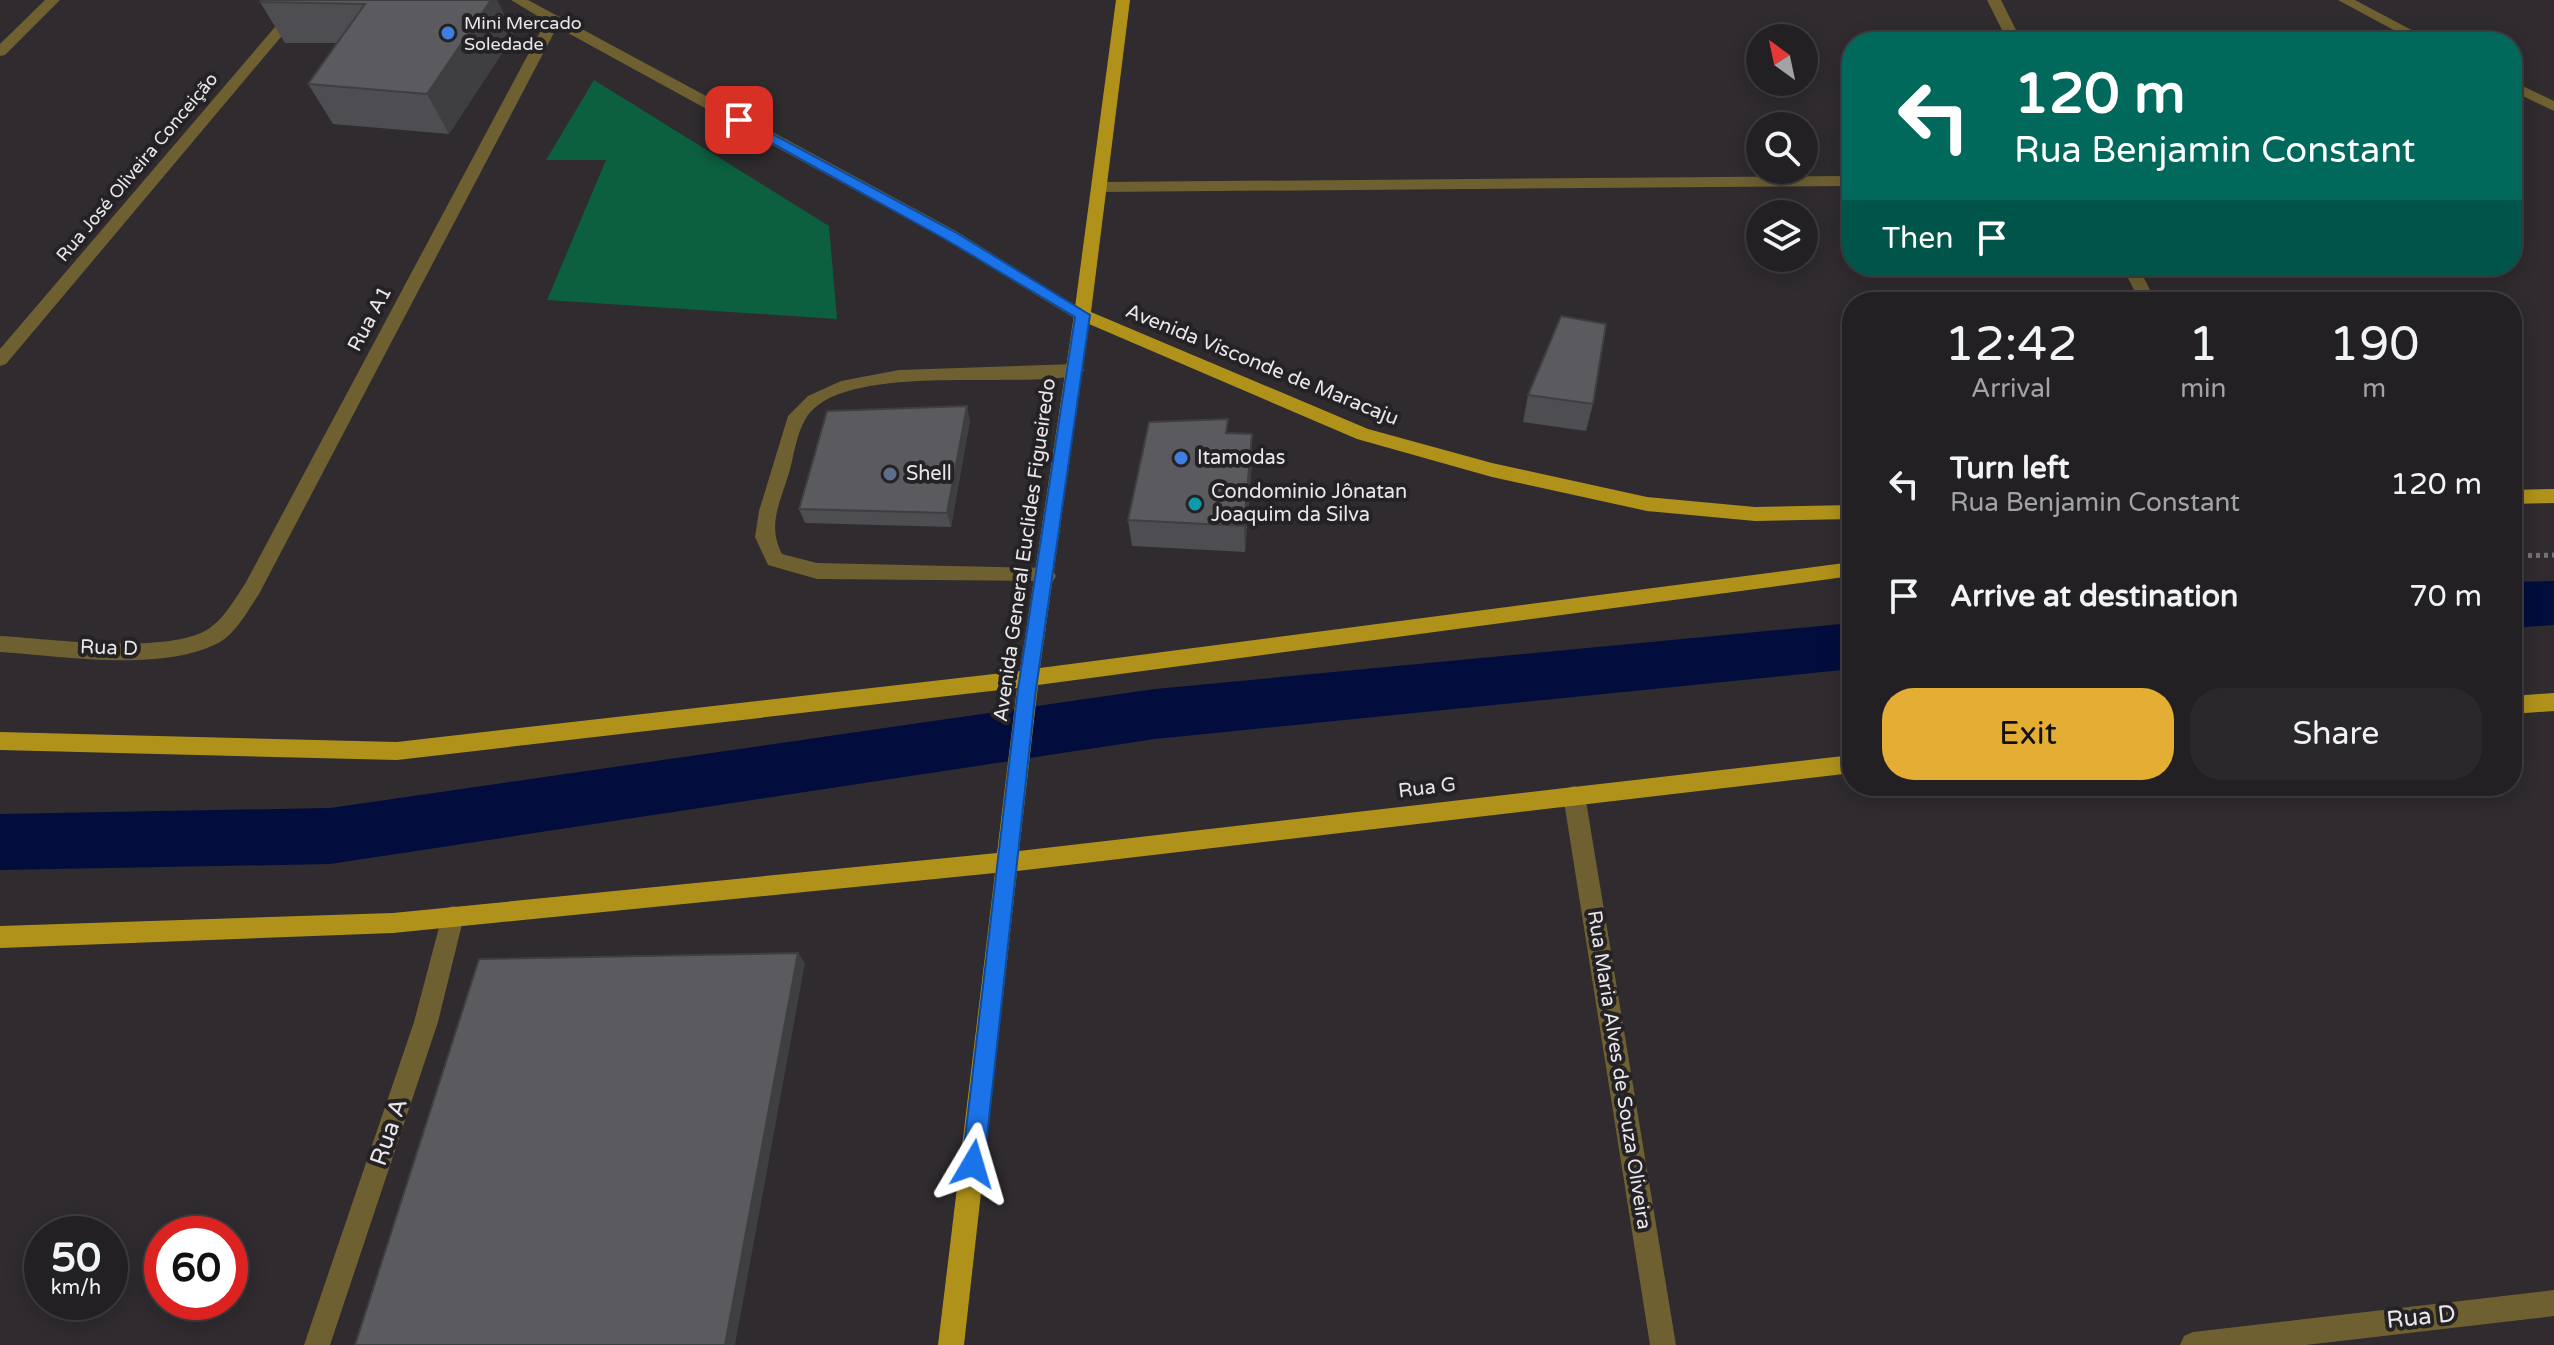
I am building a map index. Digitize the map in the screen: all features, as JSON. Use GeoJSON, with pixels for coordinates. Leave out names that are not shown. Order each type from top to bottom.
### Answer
{"type":"FeatureCollection","features":[{"type":"Feature","properties":{"kind":"main road","name":"Avenida General Euclides Figueiredo"},"geometry":{"type":"LineString","coordinates":[[951,1345],[1028,684],[1075,370],[1123,0]]}},
{"type":"Feature","properties":{"kind":"main road","name":"Avenida Visconde de Maracaju"},"geometry":{"type":"LineString","coordinates":[[1082,315],[1363,434],[1492,470],[1647,504],[1755,514],[1842,512]]}},
{"type":"Feature","properties":{"kind":"main road"},"geometry":{"type":"LineString","coordinates":[[2522,497],[2554,496]]}},
{"type":"Feature","properties":{"kind":"main road"},"geometry":{"type":"LineString","coordinates":[[0,741],[397,751],[1028,684],[1842,570]]}},
{"type":"Feature","properties":{"kind":"main road"},"geometry":{"type":"LineString","coordinates":[[2522,704],[2554,702]]}},
{"type":"Feature","properties":{"kind":"main road","name":"Rua G"},"geometry":{"type":"LineString","coordinates":[[0,937],[393,923],[1008,862],[1842,765]]}},
{"type":"Feature","properties":{"kind":"street"},"geometry":{"type":"LineString","coordinates":[[0,52],[53,0]]}},
{"type":"Feature","properties":{"kind":"street","name":"Rua José Oliveira Conceição"},"geometry":{"type":"LineString","coordinates":[[0,360],[305,0]]}},
{"type":"Feature","properties":{"kind":"street"},"geometry":{"type":"LineString","coordinates":[[518,0],[950,235],[1082,315]]}},
{"type":"Feature","properties":{"kind":"street"},"geometry":{"type":"LineString","coordinates":[[1994,0],[2010,32]]}},
{"type":"Feature","properties":{"kind":"street"},"geometry":{"type":"LineString","coordinates":[[2345,0],[2407,32]]}},
{"type":"Feature","properties":{"kind":"street","name":"Rua A1"},"geometry":{"type":"LineString","coordinates":[[216,634],[252,589],[554,19]]}},
{"type":"Feature","properties":{"kind":"street"},"geometry":{"type":"LineString","coordinates":[[2522,90],[2554,107]]}},
{"type":"Feature","properties":{"kind":"street"},"geometry":{"type":"LineString","coordinates":[[1099,187],[1842,181]]}},
{"type":"Feature","properties":{"kind":"street"},"geometry":{"type":"LineString","coordinates":[[1046,576],[817,571],[775,560],[764,537],[768,511],[797,416],[814,400],[841,387],[899,376],[1075,370]]}},
{"type":"Feature","properties":{"kind":"street","name":"Rua D"},"geometry":{"type":"LineString","coordinates":[[0,644],[166,650],[188,647],[216,634]]}},
{"type":"Feature","properties":{"kind":"street","name":"Rua Maria Alves de Souza Oliveira"},"geometry":{"type":"LineString","coordinates":[[1574,795],[1663,1345]]}},
{"type":"Feature","properties":{"kind":"street","name":"Rua A"},"geometry":{"type":"LineString","coordinates":[[317,1345],[426,1022],[453,916]]}},
{"type":"Feature","properties":{"kind":"street","name":"Rua D"},"geometry":{"type":"LineString","coordinates":[[2193,1345],[2304,1338],[2554,1303]]}},
{"type":"Feature","properties":{"kind":"path"},"geometry":{"type":"LineString","coordinates":[[2522,556],[2554,555]]}},
{"type":"Feature","properties":{"kind":"green space"},"geometry":{"type":"Polygon","coordinates":[[[594,80],[829,226],[837,319],[547,300],[606,160],[546,160],[594,80]]]}},
{"type":"Feature","properties":{"kind":"building"},"geometry":{"type":"Polygon","coordinates":[[[491,0],[427,94],[308,84],[365,4],[260,2],[491,0]]]}},
{"type":"Feature","properties":{"kind":"building"},"geometry":{"type":"Polygon","coordinates":[[[1561,316],[1606,324],[1593,404],[1528,395],[1561,316]]]}},
{"type":"Feature","properties":{"kind":"building","name":"Shell"},"geometry":{"type":"Polygon","coordinates":[[[967,406],[947,513],[799,509],[827,411],[967,406]]]}},
{"type":"Feature","properties":{"kind":"building","name":"Condominio Jônatan Joaquim da Silva"},"geometry":{"type":"Polygon","coordinates":[[[1228,419],[1226,433],[1252,434],[1244,526],[1128,520],[1149,422],[1228,419]]]}},
{"type":"Feature","properties":{"kind":"building"},"geometry":{"type":"Polygon","coordinates":[[[798,953],[725,1345],[355,1345],[479,959],[798,953]]]}},
{"type":"Feature","properties":{"kind":"waterway"},"geometry":{"type":"LineString","coordinates":[[2522,605],[2554,603]]}},
{"type":"Feature","properties":{"kind":"waterway"},"geometry":{"type":"LineString","coordinates":[[0,842],[330,836],[1155,714],[1842,647]]}},
{"type":"Feature","properties":{"kind":"place","name":"Mini Mercado Soledade"},"geometry":{"type":"Point","coordinates":[448,33]}},
{"type":"Feature","properties":{"kind":"place","name":"Itamodas"},"geometry":{"type":"Point","coordinates":[1181,458]}},
{"type":"Feature","properties":{"kind":"place","name":"Shell"},"geometry":{"type":"Point","coordinates":[890,474]}},
{"type":"Feature","properties":{"kind":"place","name":"Condominio Jônatan Joaquim da Silva"},"geometry":{"type":"Point","coordinates":[1195,504]}},
{"type":"Feature","properties":{"kind":"route"},"geometry":{"type":"LineString","coordinates":[[739,120],[950,235],[1082,315],[1027,689],[973,1164]]}}]}
